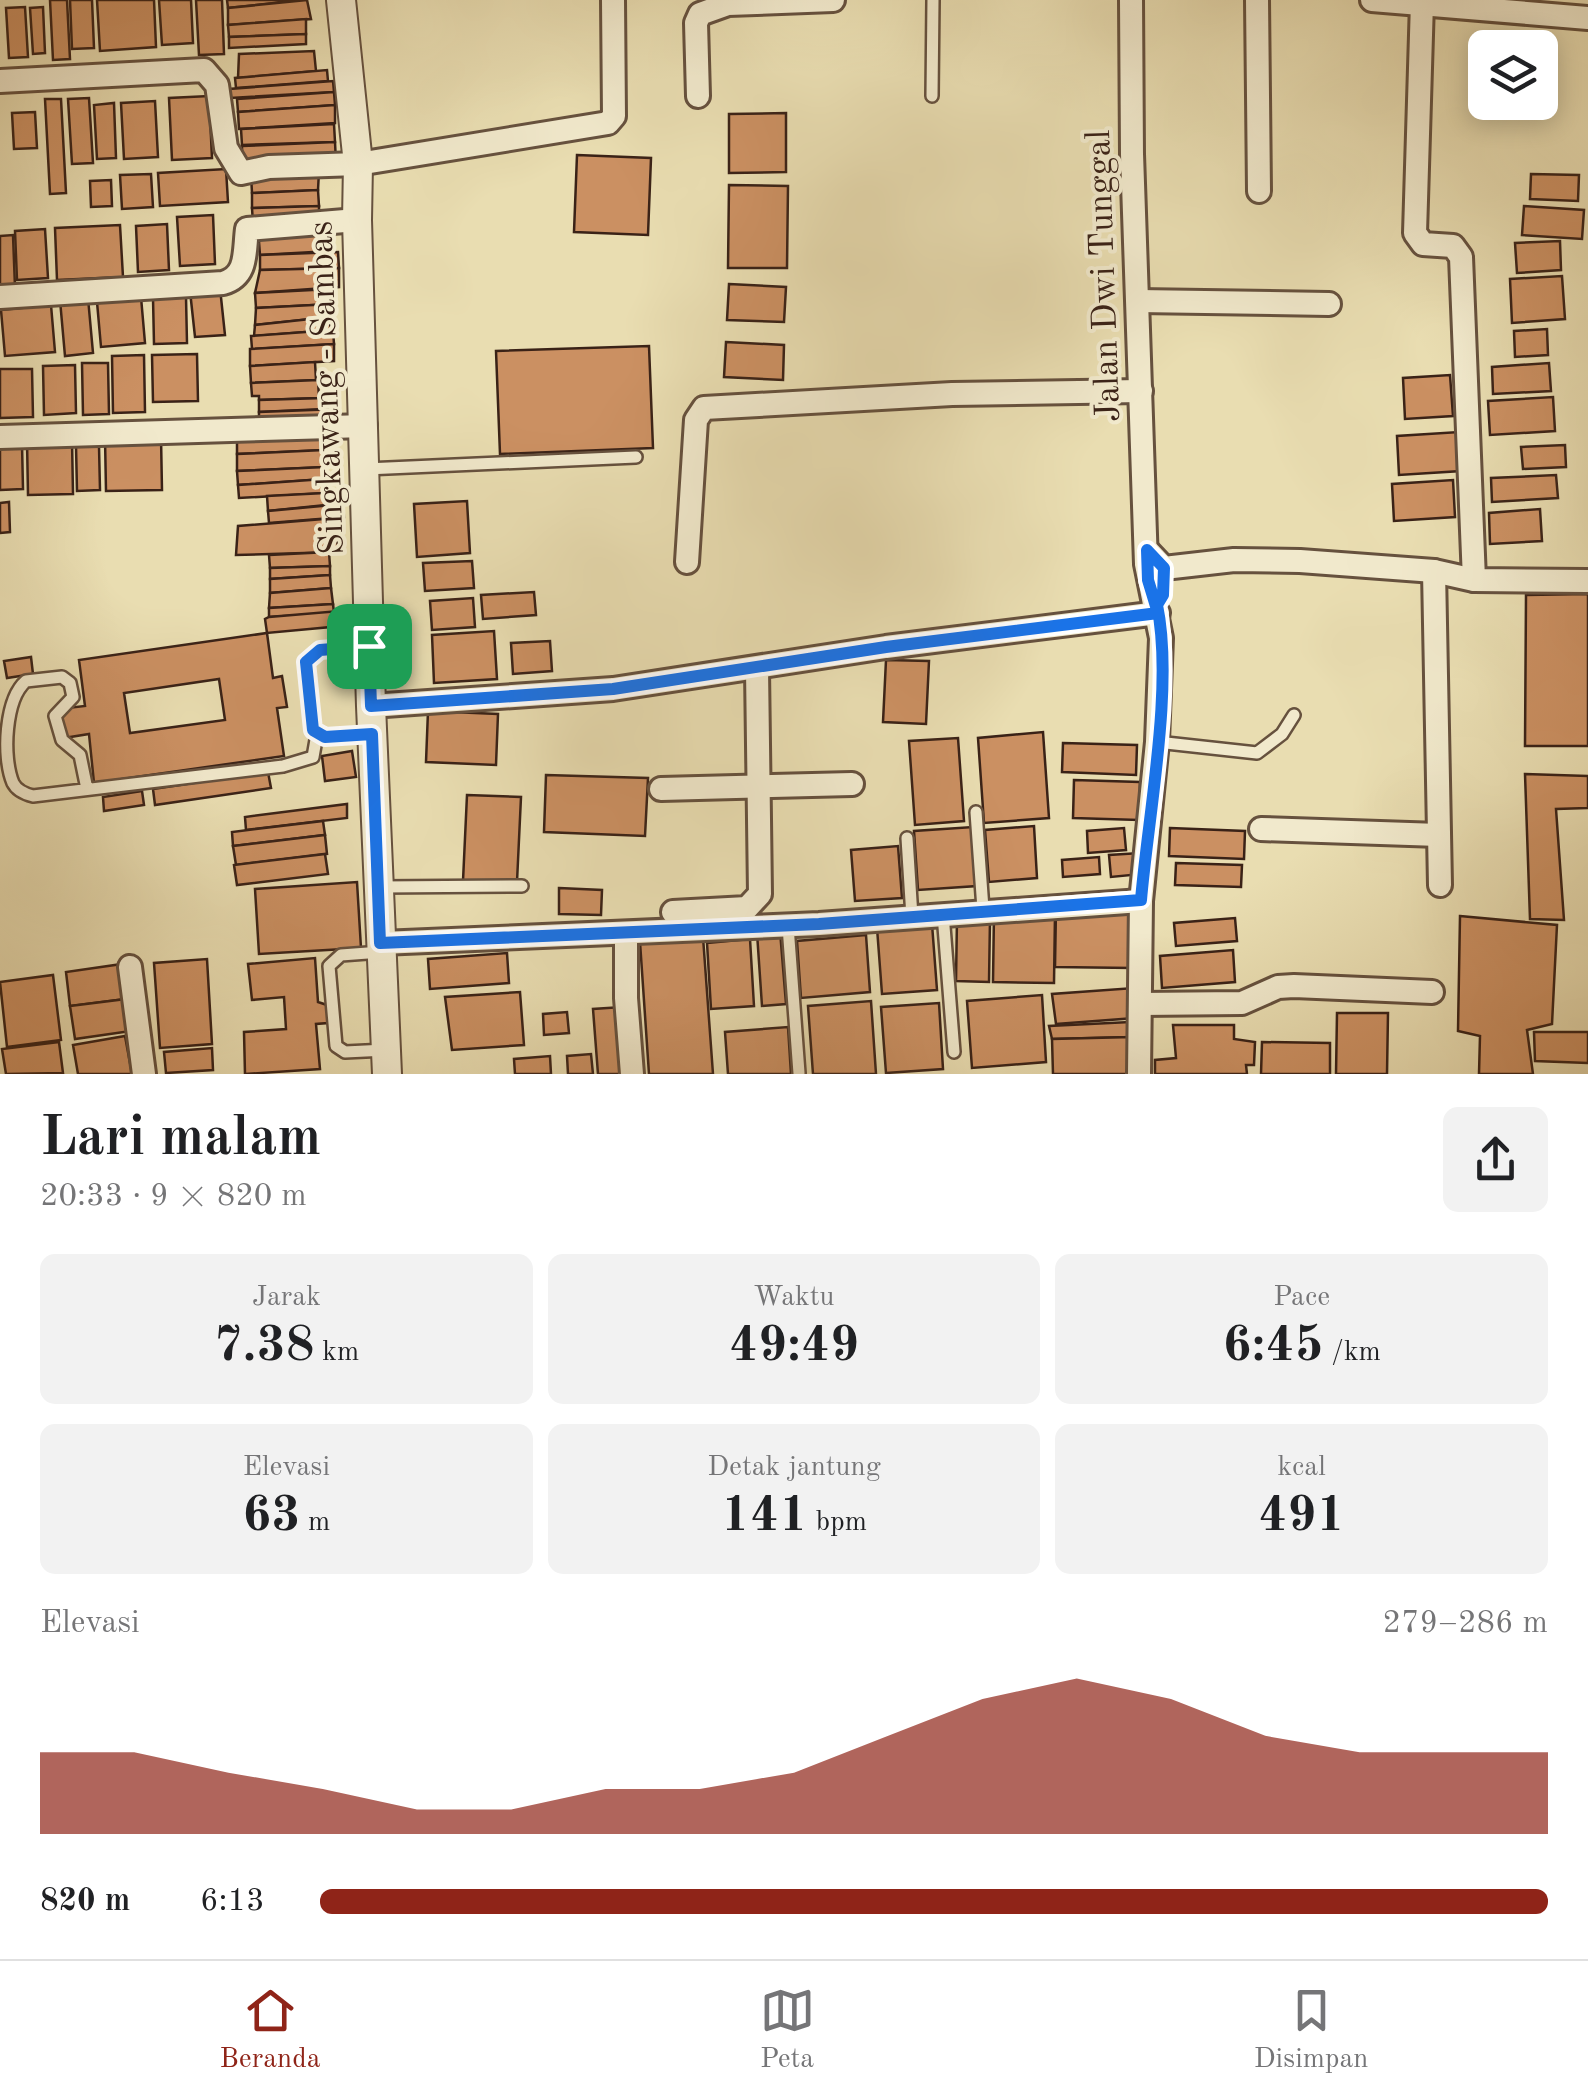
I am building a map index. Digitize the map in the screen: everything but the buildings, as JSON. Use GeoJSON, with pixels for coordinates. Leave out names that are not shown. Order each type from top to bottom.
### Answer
{"type":"FeatureCollection","features":[{"type":"Feature","properties":{"kind":"street","name":"Singkawang - Sambas"},"geometry":{"type":"LineString","coordinates":[[342,0],[358,164],[369,646],[387,1062]]}},
{"type":"Feature","properties":{"kind":"street"},"geometry":{"type":"LineString","coordinates":[[0,82],[204,70],[217,85],[226,148],[241,173],[269,167],[358,164],[608,123],[614,116],[613,0]]}},
{"type":"Feature","properties":{"kind":"street"},"geometry":{"type":"LineString","coordinates":[[698,96],[696,23],[700,14],[728,4],[833,0]]}},
{"type":"Feature","properties":{"kind":"street","name":"Jalan Dwi Tunggal"},"geometry":{"type":"LineString","coordinates":[[1131,0],[1148,580],[1158,609],[1161,671],[1141,900],[1139,1074]]}},
{"type":"Feature","properties":{"kind":"street"},"geometry":{"type":"LineString","coordinates":[[1257,0],[1259,191]]}},
{"type":"Feature","properties":{"kind":"street"},"geometry":{"type":"LineString","coordinates":[[1372,0],[1551,8],[1588,18]]}},
{"type":"Feature","properties":{"kind":"street"},"geometry":{"type":"LineString","coordinates":[[1422,2],[1415,233],[1423,244],[1453,246],[1462,257],[1474,580]]}},
{"type":"Feature","properties":{"kind":"street"},"geometry":{"type":"LineString","coordinates":[[0,297],[223,283],[234,280],[242,269],[247,229],[357,220]]}},
{"type":"Feature","properties":{"kind":"street"},"geometry":{"type":"LineString","coordinates":[[1138,301],[1329,304]]}},
{"type":"Feature","properties":{"kind":"street"},"geometry":{"type":"LineString","coordinates":[[687,562],[696,420],[704,408],[952,394],[1140,391]]}},
{"type":"Feature","properties":{"kind":"street"},"geometry":{"type":"LineString","coordinates":[[0,438],[365,426]]}},
{"type":"Feature","properties":{"kind":"street"},"geometry":{"type":"LineString","coordinates":[[372,720],[757,669],[1158,609],[1164,568],[1147,550]]}},
{"type":"Feature","properties":{"kind":"street"},"geometry":{"type":"LineString","coordinates":[[1164,568],[1234,560],[1434,570],[1474,580],[1588,581]]}},
{"type":"Feature","properties":{"kind":"street"},"geometry":{"type":"LineString","coordinates":[[1434,570],[1440,885]]}},
{"type":"Feature","properties":{"kind":"street"},"geometry":{"type":"LineString","coordinates":[[673,912],[747,908],[760,894],[757,669]]}},
{"type":"Feature","properties":{"kind":"street"},"geometry":{"type":"LineString","coordinates":[[660,789],[852,784]]}},
{"type":"Feature","properties":{"kind":"street"},"geometry":{"type":"LineString","coordinates":[[1260,829],[1439,835]]}},
{"type":"Feature","properties":{"kind":"street"},"geometry":{"type":"LineString","coordinates":[[381,947],[788,926],[1141,900]]}},
{"type":"Feature","properties":{"kind":"street"},"geometry":{"type":"LineString","coordinates":[[626,933],[632,1074]]}},
{"type":"Feature","properties":{"kind":"street"},"geometry":{"type":"LineString","coordinates":[[130,967],[144,1074]]}},
{"type":"Feature","properties":{"kind":"street"},"geometry":{"type":"LineString","coordinates":[[1140,1004],[1242,1003],[1278,987],[1294,986],[1432,992]]}},
{"type":"Feature","properties":{"kind":"lane"},"geometry":{"type":"LineString","coordinates":[[932,96],[934,0]]}},
{"type":"Feature","properties":{"kind":"lane"},"geometry":{"type":"LineString","coordinates":[[364,470],[636,457]]}},
{"type":"Feature","properties":{"kind":"lane"},"geometry":{"type":"LineString","coordinates":[[317,734],[313,730],[306,662],[320,650],[369,646]]}},
{"type":"Feature","properties":{"kind":"lane"},"geometry":{"type":"LineString","coordinates":[[87,789],[80,755],[62,740],[55,716],[73,697],[70,682],[62,677],[26,682],[11,700],[8,726],[13,783],[21,793],[33,796],[308,762],[313,757],[317,734]]}},
{"type":"Feature","properties":{"kind":"lane"},"geometry":{"type":"LineString","coordinates":[[1157,742],[1257,753],[1282,734],[1294,714]]}},
{"type":"Feature","properties":{"kind":"lane"},"geometry":{"type":"LineString","coordinates":[[317,734],[372,720]]}},
{"type":"Feature","properties":{"kind":"lane"},"geometry":{"type":"LineString","coordinates":[[976,812],[983,910]]}},
{"type":"Feature","properties":{"kind":"lane"},"geometry":{"type":"LineString","coordinates":[[908,838],[912,917]]}},
{"type":"Feature","properties":{"kind":"lane"},"geometry":{"type":"LineString","coordinates":[[378,887],[522,886]]}},
{"type":"Feature","properties":{"kind":"lane"},"geometry":{"type":"LineString","coordinates":[[943,914],[954,1052]]}},
{"type":"Feature","properties":{"kind":"lane"},"geometry":{"type":"LineString","coordinates":[[788,926],[799,1073]]}},
{"type":"Feature","properties":{"kind":"lane"},"geometry":{"type":"LineString","coordinates":[[381,947],[340,956],[329,966],[336,1046],[345,1052],[387,1062]]}},
{"type":"Feature","properties":{"kind":"route"},"geometry":{"type":"LineString","coordinates":[[369,646],[320,650],[306,662],[313,730],[325,737],[372,734],[380,943],[662,933],[1141,900],[1157,742],[1161,638],[1158,613],[1157,605],[1163,595],[1164,568],[1147,550],[1148,580],[1158,613],[886,647],[613,689],[371,706],[369,646]]}}]}
